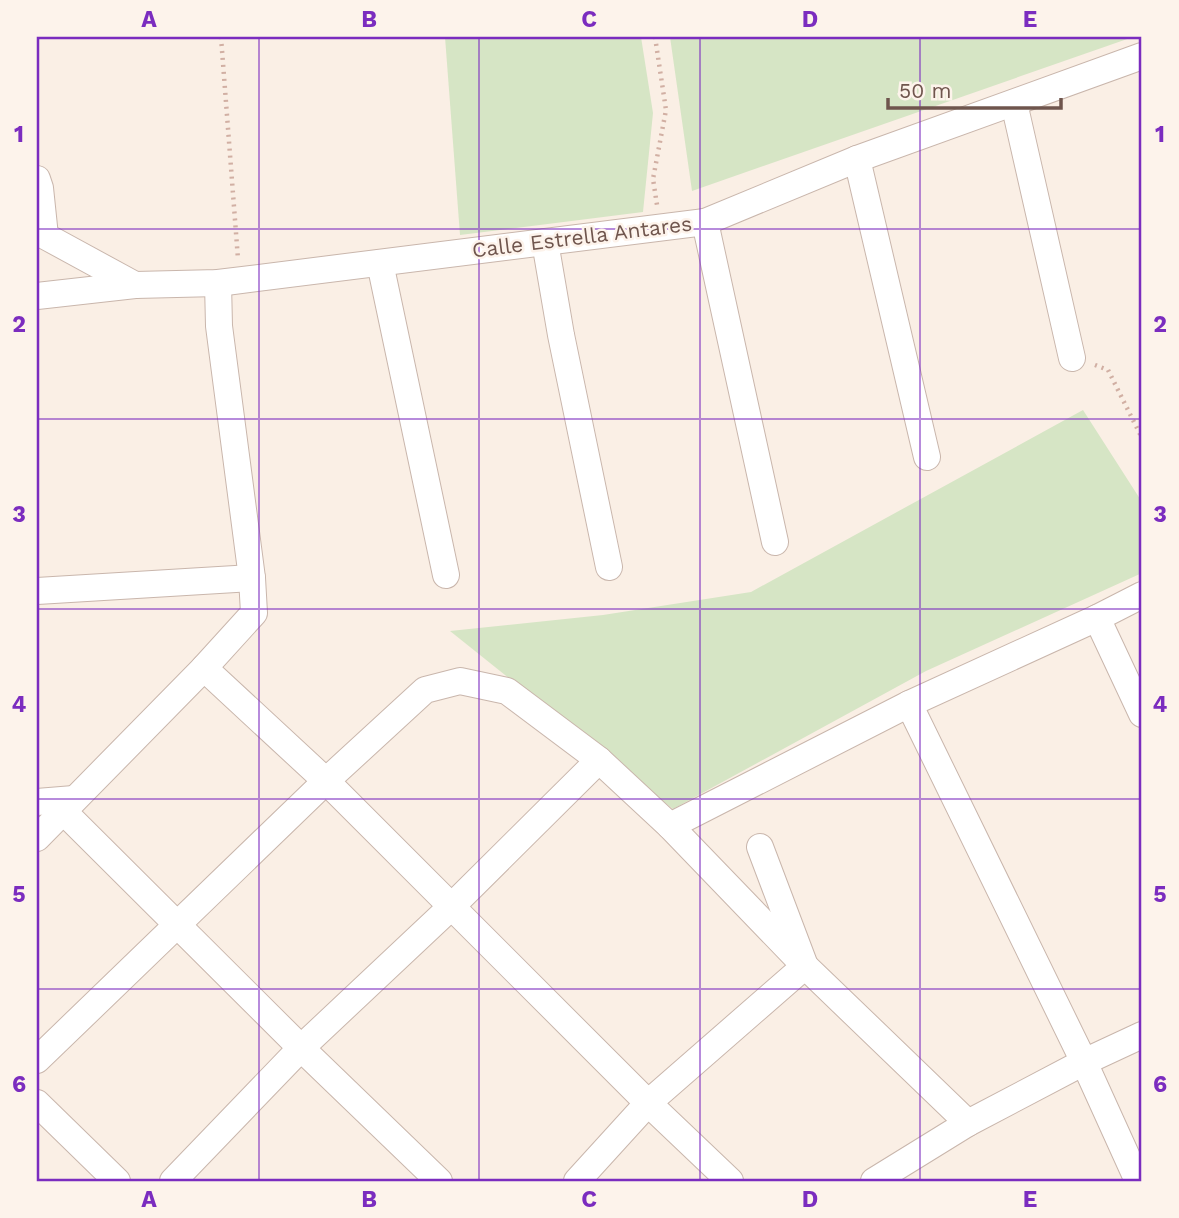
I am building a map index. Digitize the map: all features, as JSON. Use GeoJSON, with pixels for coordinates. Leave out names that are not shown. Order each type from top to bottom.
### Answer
{"type":"FeatureCollection","features":[{"type":"Feature","properties":{"kind":"street","name":"Calle Estrella Antares"},"geometry":{"type":"LineString","coordinates":[[37,296],[135,285],[229,282],[705,222],[857,159],[1142,56]]}},
{"type":"Feature","properties":{"kind":"street"},"geometry":{"type":"LineString","coordinates":[[1014,103],[1072,358]]}},
{"type":"Feature","properties":{"kind":"street"},"geometry":{"type":"LineString","coordinates":[[857,159],[927,457]]}},
{"type":"Feature","properties":{"kind":"street"},"geometry":{"type":"LineString","coordinates":[[37,179],[45,236],[135,285]]}},
{"type":"Feature","properties":{"kind":"street"},"geometry":{"type":"LineString","coordinates":[[705,222],[775,542]]}},
{"type":"Feature","properties":{"kind":"street"},"geometry":{"type":"LineString","coordinates":[[545,242],[561,335],[609,567]]}},
{"type":"Feature","properties":{"kind":"street"},"geometry":{"type":"LineString","coordinates":[[380,263],[446,575]]}},
{"type":"Feature","properties":{"kind":"street"},"geometry":{"type":"LineString","coordinates":[[37,838],[204,668],[254,613],[252,578],[219,326],[229,282]]}},
{"type":"Feature","properties":{"kind":"street"},"geometry":{"type":"LineString","coordinates":[[37,591],[252,578]]}},
{"type":"Feature","properties":{"kind":"street"},"geometry":{"type":"LineString","coordinates":[[670,826],[909,704],[1142,595]]}},
{"type":"Feature","properties":{"kind":"street"},"geometry":{"type":"LineString","coordinates":[[1097,618],[1142,714]]}},
{"type":"Feature","properties":{"kind":"street"},"geometry":{"type":"LineString","coordinates":[[204,668],[326,781],[648,1103],[730,1181]]}},
{"type":"Feature","properties":{"kind":"street"},"geometry":{"type":"LineString","coordinates":[[37,1060],[326,781],[425,690],[460,681],[507,691],[600,760],[670,826],[805,966],[968,1123]]}},
{"type":"Feature","properties":{"kind":"street"},"geometry":{"type":"LineString","coordinates":[[909,704],[1084,1062],[1138,1181]]}},
{"type":"Feature","properties":{"kind":"street"},"geometry":{"type":"LineString","coordinates":[[173,1181],[301,1048],[451,907],[600,760]]}},
{"type":"Feature","properties":{"kind":"street"},"geometry":{"type":"LineString","coordinates":[[37,802],[68,805],[178,925],[439,1181]]}},
{"type":"Feature","properties":{"kind":"street"},"geometry":{"type":"LineString","coordinates":[[760,847],[805,966]]}},
{"type":"Feature","properties":{"kind":"street"},"geometry":{"type":"LineString","coordinates":[[577,1181],[648,1103],[805,966]]}},
{"type":"Feature","properties":{"kind":"street"},"geometry":{"type":"LineString","coordinates":[[874,1181],[968,1123],[1142,1035]]}},
{"type":"Feature","properties":{"kind":"street"},"geometry":{"type":"LineString","coordinates":[[37,1103],[117,1181]]}},
{"type":"Feature","properties":{"kind":"path"},"geometry":{"type":"LineString","coordinates":[[220,37],[229,282]]}},
{"type":"Feature","properties":{"kind":"path"},"geometry":{"type":"LineString","coordinates":[[654,37],[666,110],[653,179],[660,228]]}},
{"type":"Feature","properties":{"kind":"path"},"geometry":{"type":"LineString","coordinates":[[1072,358],[1108,370],[1142,438]]}},
{"type":"Feature","properties":{"kind":"green space"},"geometry":{"type":"Polygon","coordinates":[[[445,37],[641,37],[653,113],[643,212],[460,235],[445,37]]]}},
{"type":"Feature","properties":{"kind":"green space"},"geometry":{"type":"Polygon","coordinates":[[[670,37],[1133,37],[692,191],[670,37]]]}},
{"type":"Feature","properties":{"kind":"green space"},"geometry":{"type":"Polygon","coordinates":[[[1083,410],[1142,502],[1142,573],[926,671],[673,809],[450,631],[603,615],[751,592],[1083,410]]]}}]}
